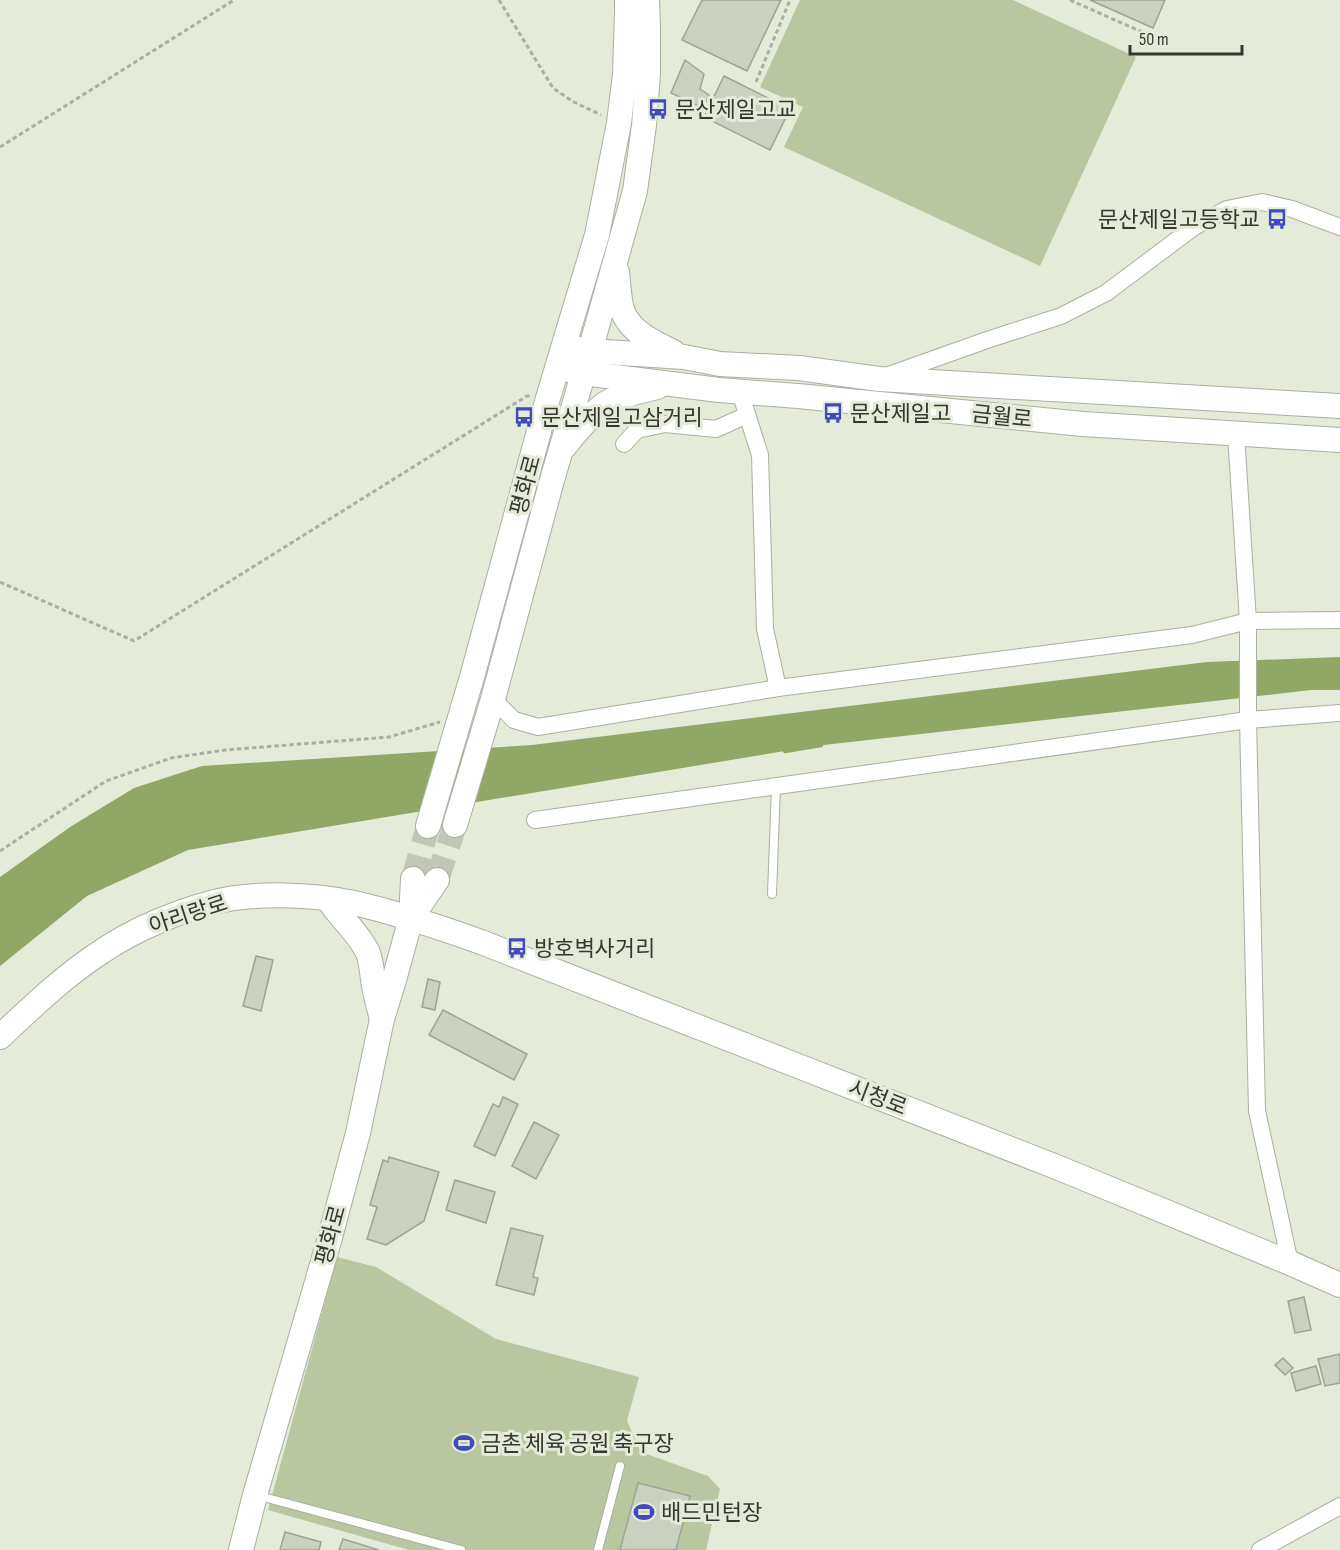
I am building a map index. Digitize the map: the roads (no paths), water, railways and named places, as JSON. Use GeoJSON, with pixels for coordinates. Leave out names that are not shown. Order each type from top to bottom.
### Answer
{"type":"FeatureCollection","features":[{"type":"Feature","properties":{"kind":"main road","name":"평화로"},"geometry":{"type":"LineString","coordinates":[[428,826],[448,729],[529,472],[548,398],[597,235],[619,123],[625,74],[627,0]]}},
{"type":"Feature","properties":{"kind":"main road","name":"평화로"},"geometry":{"type":"LineString","coordinates":[[455,825],[493,699],[560,452],[635,191],[648,74],[647,0]]}},
{"type":"Feature","properties":{"kind":"main road"},"geometry":{"type":"LineString","coordinates":[[615,261],[622,308],[630,322],[646,339],[684,357]]}},
{"type":"Feature","properties":{"kind":"main road","name":"금월로"},"geometry":{"type":"LineString","coordinates":[[561,356],[674,384],[740,392],[1083,424],[1340,440]]}},
{"type":"Feature","properties":{"kind":"main road","name":"금월로"},"geometry":{"type":"LineString","coordinates":[[587,362],[684,357],[720,364],[799,368],[879,379],[1340,406]]}},
{"type":"Feature","properties":{"kind":"main road"},"geometry":{"type":"LineString","coordinates":[[560,452],[575,432],[607,402],[633,393],[674,384]]}},
{"type":"Feature","properties":{"kind":"main road","name":"평화로"},"geometry":{"type":"LineString","coordinates":[[242,1550],[255,1495],[338,1209],[361,1120],[382,1019],[411,918],[413,879]]}},
{"type":"Feature","properties":{"kind":"main road","name":"평화로"},"geometry":{"type":"LineString","coordinates":[[411,918],[437,880]]}},
{"type":"Feature","properties":{"kind":"main road","name":"아리랑로"},"geometry":{"type":"LineString","coordinates":[[0,1037],[54,987],[122,938],[158,921],[214,902],[271,896],[312,897],[353,903],[411,918]]}},
{"type":"Feature","properties":{"kind":"main road"},"geometry":{"type":"LineString","coordinates":[[328,900],[368,954],[372,964],[382,1019]]}},
{"type":"Feature","properties":{"kind":"main road","name":"시청로"},"geometry":{"type":"LineString","coordinates":[[411,918],[481,942],[1059,1168],[1340,1285]]}},
{"type":"Feature","properties":{"kind":"street"},"geometry":{"type":"LineString","coordinates":[[879,379],[1061,316],[1106,293],[1194,226],[1227,209],[1262,202],[1292,209],[1340,227]]}},
{"type":"Feature","properties":{"kind":"street"},"geometry":{"type":"LineString","coordinates":[[740,392],[760,454],[765,629],[778,688]]}},
{"type":"Feature","properties":{"kind":"street"},"geometry":{"type":"LineString","coordinates":[[624,444],[637,430],[665,424],[716,429],[747,415]]}},
{"type":"Feature","properties":{"kind":"street"},"geometry":{"type":"LineString","coordinates":[[1236,434],[1248,626],[1257,1111],[1290,1263]]}},
{"type":"Feature","properties":{"kind":"street"},"geometry":{"type":"LineString","coordinates":[[493,699],[514,720],[538,727],[778,688],[1248,626],[1340,620]]}},
{"type":"Feature","properties":{"kind":"street"},"geometry":{"type":"LineString","coordinates":[[535,820],[1248,716],[1340,713]]}},
{"type":"Feature","properties":{"kind":"street"},"geometry":{"type":"LineString","coordinates":[[1260,1550],[1340,1506]]}},
{"type":"Feature","properties":{"kind":"lane"},"geometry":{"type":"LineString","coordinates":[[772,894],[776,786]]}},
{"type":"Feature","properties":{"kind":"lane"},"geometry":{"type":"LineString","coordinates":[[598,1550],[620,1466]]}},
{"type":"Feature","properties":{"kind":"lane"},"geometry":{"type":"LineString","coordinates":[[255,1495],[461,1550]]}},
{"type":"Feature","properties":{"kind":"waterway"},"geometry":{"type":"LineString","coordinates":[[785,751],[821,745]]}},
{"type":"Feature","properties":{"kind":"tunnel"},"geometry":{"type":"LineString","coordinates":[[437,880],[455,825]]}},
{"type":"Feature","properties":{"kind":"tunnel"},"geometry":{"type":"LineString","coordinates":[[413,879],[428,826]]}},
{"type":"Feature","properties":{"kind":"place","name":"문산제일고교"},"geometry":{"type":"Point","coordinates":[658,109]}},
{"type":"Feature","properties":{"kind":"place","name":"문산제일고등학교"},"geometry":{"type":"Point","coordinates":[1277,219]}},
{"type":"Feature","properties":{"kind":"place","name":"문산제일고"},"geometry":{"type":"Point","coordinates":[833,413]}},
{"type":"Feature","properties":{"kind":"place","name":"문산제일고삼거리"},"geometry":{"type":"Point","coordinates":[524,417]}},
{"type":"Feature","properties":{"kind":"place","name":"방호벽사거리"},"geometry":{"type":"Point","coordinates":[517,948]}},
{"type":"Feature","properties":{"kind":"place","name":"금촌 체육 공원 축구장"},"geometry":{"type":"Point","coordinates":[464,1443]}},
{"type":"Feature","properties":{"kind":"place","name":"배드민턴장"},"geometry":{"type":"Point","coordinates":[644,1512]}}]}
